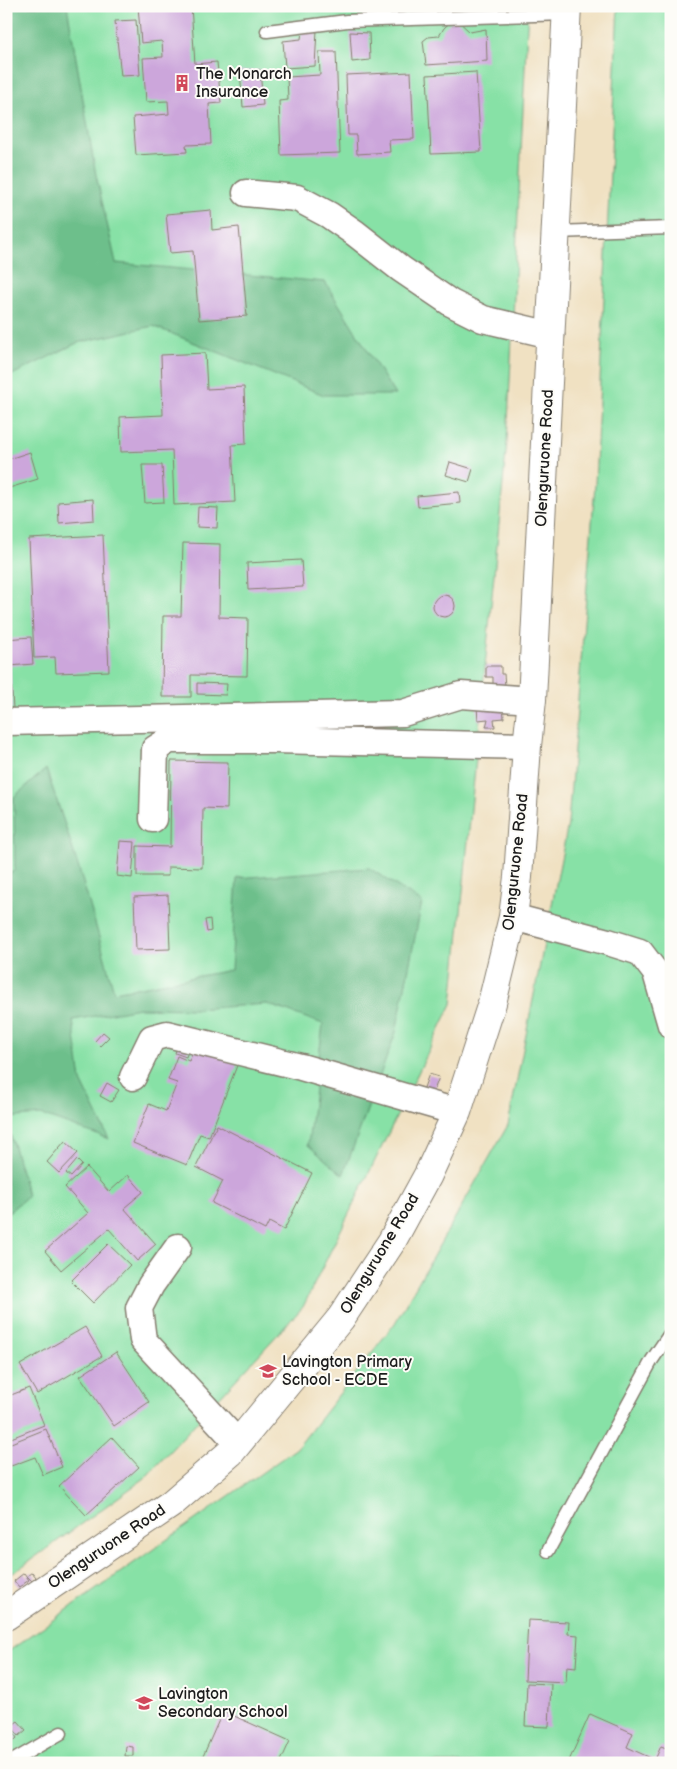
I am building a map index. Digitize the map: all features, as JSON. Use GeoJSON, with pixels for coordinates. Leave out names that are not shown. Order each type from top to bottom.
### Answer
{"type":"FeatureCollection","features":[{"type":"Feature","properties":{"kind":"street","name":"Olenguruone Road"},"geometry":{"type":"LineString","coordinates":[[6,1616],[171,1504],[230,1453],[341,1318],[392,1240],[428,1175],[457,1112],[492,1003],[513,918],[518,877],[532,700],[567,10]]}},
{"type":"Feature","properties":{"kind":"street"},"geometry":{"type":"LineString","coordinates":[[246,193],[297,198],[329,215],[401,269],[451,303],[482,319],[551,335]]}},
{"type":"Feature","properties":{"kind":"street"},"geometry":{"type":"LineString","coordinates":[[6,722],[403,713],[461,695],[532,700]]}},
{"type":"Feature","properties":{"kind":"street"},"geometry":{"type":"LineString","coordinates":[[153,819],[155,749],[169,740],[274,740],[527,746]]}},
{"type":"Feature","properties":{"kind":"street"},"geometry":{"type":"LineString","coordinates":[[513,918],[640,952],[656,973],[671,1025]]}},
{"type":"Feature","properties":{"kind":"street"},"geometry":{"type":"LineString","coordinates":[[133,1077],[152,1038],[167,1034],[301,1068],[457,1112]]}},
{"type":"Feature","properties":{"kind":"street"},"geometry":{"type":"LineString","coordinates":[[178,1247],[151,1284],[139,1308],[143,1340],[238,1443]]}},
{"type":"Feature","properties":{"kind":"lane"},"geometry":{"type":"LineString","coordinates":[[267,31],[347,21],[567,10]]}},
{"type":"Feature","properties":{"kind":"lane"},"geometry":{"type":"LineString","coordinates":[[556,232],[671,228]]}},
{"type":"Feature","properties":{"kind":"lane"},"geometry":{"type":"LineString","coordinates":[[548,1551],[652,1360],[671,1332]]}},
{"type":"Feature","properties":{"kind":"lane"},"geometry":{"type":"LineString","coordinates":[[9,1763],[61,1733]]}},
{"type":"Feature","properties":{"kind":"green space"},"geometry":{"type":"Polygon","coordinates":[[[6,6],[528,6],[507,442],[452,1004],[303,1307],[145,1478],[6,1578],[6,6]]]}},
{"type":"Feature","properties":{"kind":"green space"},"geometry":{"type":"Polygon","coordinates":[[[6,6],[67,6],[96,175],[116,263],[325,282],[395,395],[324,395],[153,326],[77,343],[6,378],[6,6]]]}},
{"type":"Feature","properties":{"kind":"green space"},"geometry":{"type":"Polygon","coordinates":[[[618,6],[671,6],[671,1763],[6,1763],[6,1653],[297,1448],[395,1323],[508,1125],[568,824],[595,485],[618,6]]]}},
{"type":"Feature","properties":{"kind":"green space"},"geometry":{"type":"Polygon","coordinates":[[[46,769],[65,824],[114,992],[231,970],[237,878],[369,868],[422,902],[396,1032],[343,1175],[308,1145],[323,1024],[267,1004],[195,1009],[139,1008],[73,1020],[81,1081],[109,1139],[41,1115],[6,1118],[6,876],[15,870],[14,797],[46,769]]]}},
{"type":"Feature","properties":{"kind":"green space"},"geometry":{"type":"Polygon","coordinates":[[[6,1119],[28,1196],[6,1214],[6,1119]]]}},
{"type":"Feature","properties":{"kind":"building","name":"The Monarch Insurance"},"geometry":{"type":"Polygon","coordinates":[[[138,6],[191,6],[195,64],[217,62],[221,103],[209,104],[211,144],[186,145],[187,152],[136,155],[133,117],[169,114],[168,101],[146,102],[143,58],[163,57],[162,41],[141,43],[138,6]]]}},
{"type":"Feature","properties":{"kind":"building"},"geometry":{"type":"Polygon","coordinates":[[[455,18],[470,32],[486,29],[487,61],[426,65],[423,41],[428,37],[439,36],[444,28],[455,18]]]}},
{"type":"Feature","properties":{"kind":"building"},"geometry":{"type":"Polygon","coordinates":[[[136,20],[140,75],[121,76],[115,21],[136,20]]]}},
{"type":"Feature","properties":{"kind":"building"},"geometry":{"type":"Polygon","coordinates":[[[317,30],[315,66],[285,68],[283,41],[301,39],[302,31],[317,30]]]}},
{"type":"Feature","properties":{"kind":"building"},"geometry":{"type":"Polygon","coordinates":[[[350,32],[369,33],[370,60],[352,62],[350,32]]]}},
{"type":"Feature","properties":{"kind":"building"},"geometry":{"type":"Polygon","coordinates":[[[319,52],[336,52],[340,153],[281,155],[279,101],[288,100],[287,77],[320,75],[319,52]]]}},
{"type":"Feature","properties":{"kind":"building"},"geometry":{"type":"Polygon","coordinates":[[[260,70],[263,105],[243,107],[240,71],[260,70]]]}},
{"type":"Feature","properties":{"kind":"building"},"geometry":{"type":"Polygon","coordinates":[[[411,72],[414,139],[389,140],[390,152],[357,154],[356,135],[348,135],[346,75],[411,72]]]}},
{"type":"Feature","properties":{"kind":"building"},"geometry":{"type":"Polygon","coordinates":[[[476,72],[481,152],[431,154],[427,75],[476,72]]]}},
{"type":"Feature","properties":{"kind":"building"},"geometry":{"type":"Polygon","coordinates":[[[211,210],[212,230],[239,227],[247,316],[199,320],[193,251],[170,253],[166,214],[211,210]]]}},
{"type":"Feature","properties":{"kind":"building"},"geometry":{"type":"Polygon","coordinates":[[[205,353],[207,389],[244,387],[246,444],[232,445],[235,502],[174,505],[172,450],[121,452],[120,417],[163,415],[161,355],[205,353]]]}},
{"type":"Feature","properties":{"kind":"building"},"geometry":{"type":"Polygon","coordinates":[[[30,452],[38,479],[6,489],[6,460],[30,452]]]}},
{"type":"Feature","properties":{"kind":"building"},"geometry":{"type":"Polygon","coordinates":[[[450,462],[473,469],[469,482],[446,475],[450,462]]]}},
{"type":"Feature","properties":{"kind":"building"},"geometry":{"type":"Polygon","coordinates":[[[142,465],[162,465],[164,502],[145,503],[142,465]]]}},
{"type":"Feature","properties":{"kind":"building"},"geometry":{"type":"Polygon","coordinates":[[[459,492],[460,503],[418,507],[417,496],[459,492]]]}},
{"type":"Feature","properties":{"kind":"building"},"geometry":{"type":"Polygon","coordinates":[[[93,499],[94,520],[59,523],[58,502],[93,499]]]}},
{"type":"Feature","properties":{"kind":"building"},"geometry":{"type":"Polygon","coordinates":[[[198,507],[218,508],[217,528],[197,527],[198,507]]]}},
{"type":"Feature","properties":{"kind":"building"},"geometry":{"type":"Polygon","coordinates":[[[103,535],[109,671],[56,673],[55,657],[34,658],[29,539],[103,535]]]}},
{"type":"Feature","properties":{"kind":"building"},"geometry":{"type":"Polygon","coordinates":[[[183,543],[220,544],[219,617],[248,618],[247,676],[191,675],[191,697],[162,697],[163,616],[181,616],[183,543]]]}},
{"type":"Feature","properties":{"kind":"building"},"geometry":{"type":"Polygon","coordinates":[[[301,560],[303,587],[248,590],[247,563],[301,560]]]}},
{"type":"Feature","properties":{"kind":"building"},"geometry":{"type":"Polygon","coordinates":[[[444,595],[452,598],[455,606],[452,614],[444,617],[436,614],[433,606],[436,598],[444,595]]]}},
{"type":"Feature","properties":{"kind":"building"},"geometry":{"type":"Polygon","coordinates":[[[31,637],[33,664],[10,666],[13,708],[6,708],[6,639],[31,637]]]}},
{"type":"Feature","properties":{"kind":"building"},"geometry":{"type":"Polygon","coordinates":[[[486,666],[501,666],[501,674],[504,674],[505,686],[493,686],[493,677],[486,677],[486,666]]]}},
{"type":"Feature","properties":{"kind":"building"},"geometry":{"type":"Polygon","coordinates":[[[197,683],[227,684],[226,695],[197,694],[197,683]]]}},
{"type":"Feature","properties":{"kind":"building"},"geometry":{"type":"Polygon","coordinates":[[[503,704],[504,718],[494,719],[495,727],[486,727],[488,719],[478,720],[477,707],[503,704]]]}},
{"type":"Feature","properties":{"kind":"building"},"geometry":{"type":"Polygon","coordinates":[[[171,761],[228,762],[227,809],[203,808],[202,868],[168,867],[168,876],[137,876],[137,846],[170,847],[171,761]]]}},
{"type":"Feature","properties":{"kind":"building"},"geometry":{"type":"Polygon","coordinates":[[[120,841],[135,842],[132,878],[117,876],[120,841]]]}},
{"type":"Feature","properties":{"kind":"building"},"geometry":{"type":"Polygon","coordinates":[[[168,895],[170,949],[136,950],[134,897],[168,895]]]}},
{"type":"Feature","properties":{"kind":"building"},"geometry":{"type":"Polygon","coordinates":[[[210,919],[211,931],[207,932],[205,920],[210,919]]]}},
{"type":"Feature","properties":{"kind":"building"},"geometry":{"type":"Polygon","coordinates":[[[103,1032],[109,1037],[100,1046],[95,1041],[103,1032]]]}},
{"type":"Feature","properties":{"kind":"building"},"geometry":{"type":"Polygon","coordinates":[[[178,1045],[189,1049],[186,1057],[175,1053],[178,1045]]]}},
{"type":"Feature","properties":{"kind":"building"},"geometry":{"type":"Polygon","coordinates":[[[196,1046],[238,1063],[209,1137],[200,1134],[187,1165],[133,1143],[149,1104],[166,1111],[177,1083],[168,1080],[177,1056],[189,1061],[196,1046]]]}},
{"type":"Feature","properties":{"kind":"building"},"geometry":{"type":"Polygon","coordinates":[[[429,1074],[439,1077],[432,1096],[422,1093],[429,1074]]]}},
{"type":"Feature","properties":{"kind":"building"},"geometry":{"type":"Polygon","coordinates":[[[107,1083],[119,1090],[111,1102],[100,1096],[107,1083]]]}},
{"type":"Feature","properties":{"kind":"building"},"geometry":{"type":"Polygon","coordinates":[[[217,1125],[312,1173],[284,1230],[269,1222],[265,1230],[212,1203],[223,1181],[196,1167],[217,1125]]]}},
{"type":"Feature","properties":{"kind":"building"},"geometry":{"type":"Polygon","coordinates":[[[65,1141],[78,1153],[59,1173],[47,1162],[65,1141]]]}},
{"type":"Feature","properties":{"kind":"building"},"geometry":{"type":"Polygon","coordinates":[[[77,1160],[82,1165],[71,1177],[66,1173],[77,1160]]]}},
{"type":"Feature","properties":{"kind":"building"},"geometry":{"type":"Polygon","coordinates":[[[87,1167],[109,1192],[128,1175],[143,1192],[124,1208],[156,1244],[137,1261],[109,1229],[61,1270],[45,1251],[88,1213],[65,1187],[87,1167]]]}},
{"type":"Feature","properties":{"kind":"building"},"geometry":{"type":"Polygon","coordinates":[[[108,1244],[130,1265],[93,1303],[71,1281],[108,1244]]]}},
{"type":"Feature","properties":{"kind":"building"},"geometry":{"type":"Polygon","coordinates":[[[85,1327],[102,1356],[37,1394],[20,1365],[85,1327]]]}},
{"type":"Feature","properties":{"kind":"building"},"geometry":{"type":"Polygon","coordinates":[[[116,1352],[149,1402],[114,1426],[80,1376],[116,1352]]]}},
{"type":"Feature","properties":{"kind":"building"},"geometry":{"type":"Polygon","coordinates":[[[29,1388],[44,1425],[6,1440],[6,1397],[29,1388]]]}},
{"type":"Feature","properties":{"kind":"building"},"geometry":{"type":"Polygon","coordinates":[[[46,1429],[62,1467],[43,1475],[35,1457],[11,1466],[6,1454],[6,1445],[46,1429]]]}},
{"type":"Feature","properties":{"kind":"building"},"geometry":{"type":"Polygon","coordinates":[[[112,1437],[139,1467],[86,1515],[59,1486],[112,1437]]]}},
{"type":"Feature","properties":{"kind":"building"},"geometry":{"type":"Polygon","coordinates":[[[32,1572],[36,1577],[32,1581],[27,1576],[32,1572]]]}},
{"type":"Feature","properties":{"kind":"building"},"geometry":{"type":"Polygon","coordinates":[[[24,1573],[29,1580],[19,1587],[14,1581],[24,1573]]]}},
{"type":"Feature","properties":{"kind":"building"},"geometry":{"type":"Polygon","coordinates":[[[528,1620],[569,1622],[568,1634],[578,1635],[576,1667],[567,1666],[566,1682],[525,1680],[528,1620]]]}},
{"type":"Feature","properties":{"kind":"building"},"geometry":{"type":"Polygon","coordinates":[[[527,1683],[551,1684],[549,1727],[525,1726],[527,1683]]]}},
{"type":"Feature","properties":{"kind":"building"},"geometry":{"type":"Polygon","coordinates":[[[223,1711],[290,1741],[280,1763],[200,1763],[223,1711]]]}},
{"type":"Feature","properties":{"kind":"building"},"geometry":{"type":"Polygon","coordinates":[[[590,1714],[633,1733],[627,1747],[655,1760],[661,1746],[671,1750],[671,1763],[568,1763],[590,1714]]]}},
{"type":"Feature","properties":{"kind":"building"},"geometry":{"type":"Polygon","coordinates":[[[18,1721],[26,1730],[19,1736],[11,1726],[18,1721]]]}},
{"type":"Feature","properties":{"kind":"building"},"geometry":{"type":"Polygon","coordinates":[[[9,1726],[17,1738],[10,1744],[6,1739],[6,1729],[9,1726]]]}},
{"type":"Feature","properties":{"kind":"building"},"geometry":{"type":"Polygon","coordinates":[[[126,1746],[133,1747],[133,1756],[125,1756],[126,1746]]]}},
{"type":"Feature","properties":{"kind":"place","name":"The Monarch Insurance"},"geometry":{"type":"Point","coordinates":[182,83]}},
{"type":"Feature","properties":{"kind":"place","name":"Lavington Primary School - ECDE"},"geometry":{"type":"Point","coordinates":[268,1371]}},
{"type":"Feature","properties":{"kind":"place","name":"Lavington Secondary School"},"geometry":{"type":"Point","coordinates":[144,1703]}}]}
